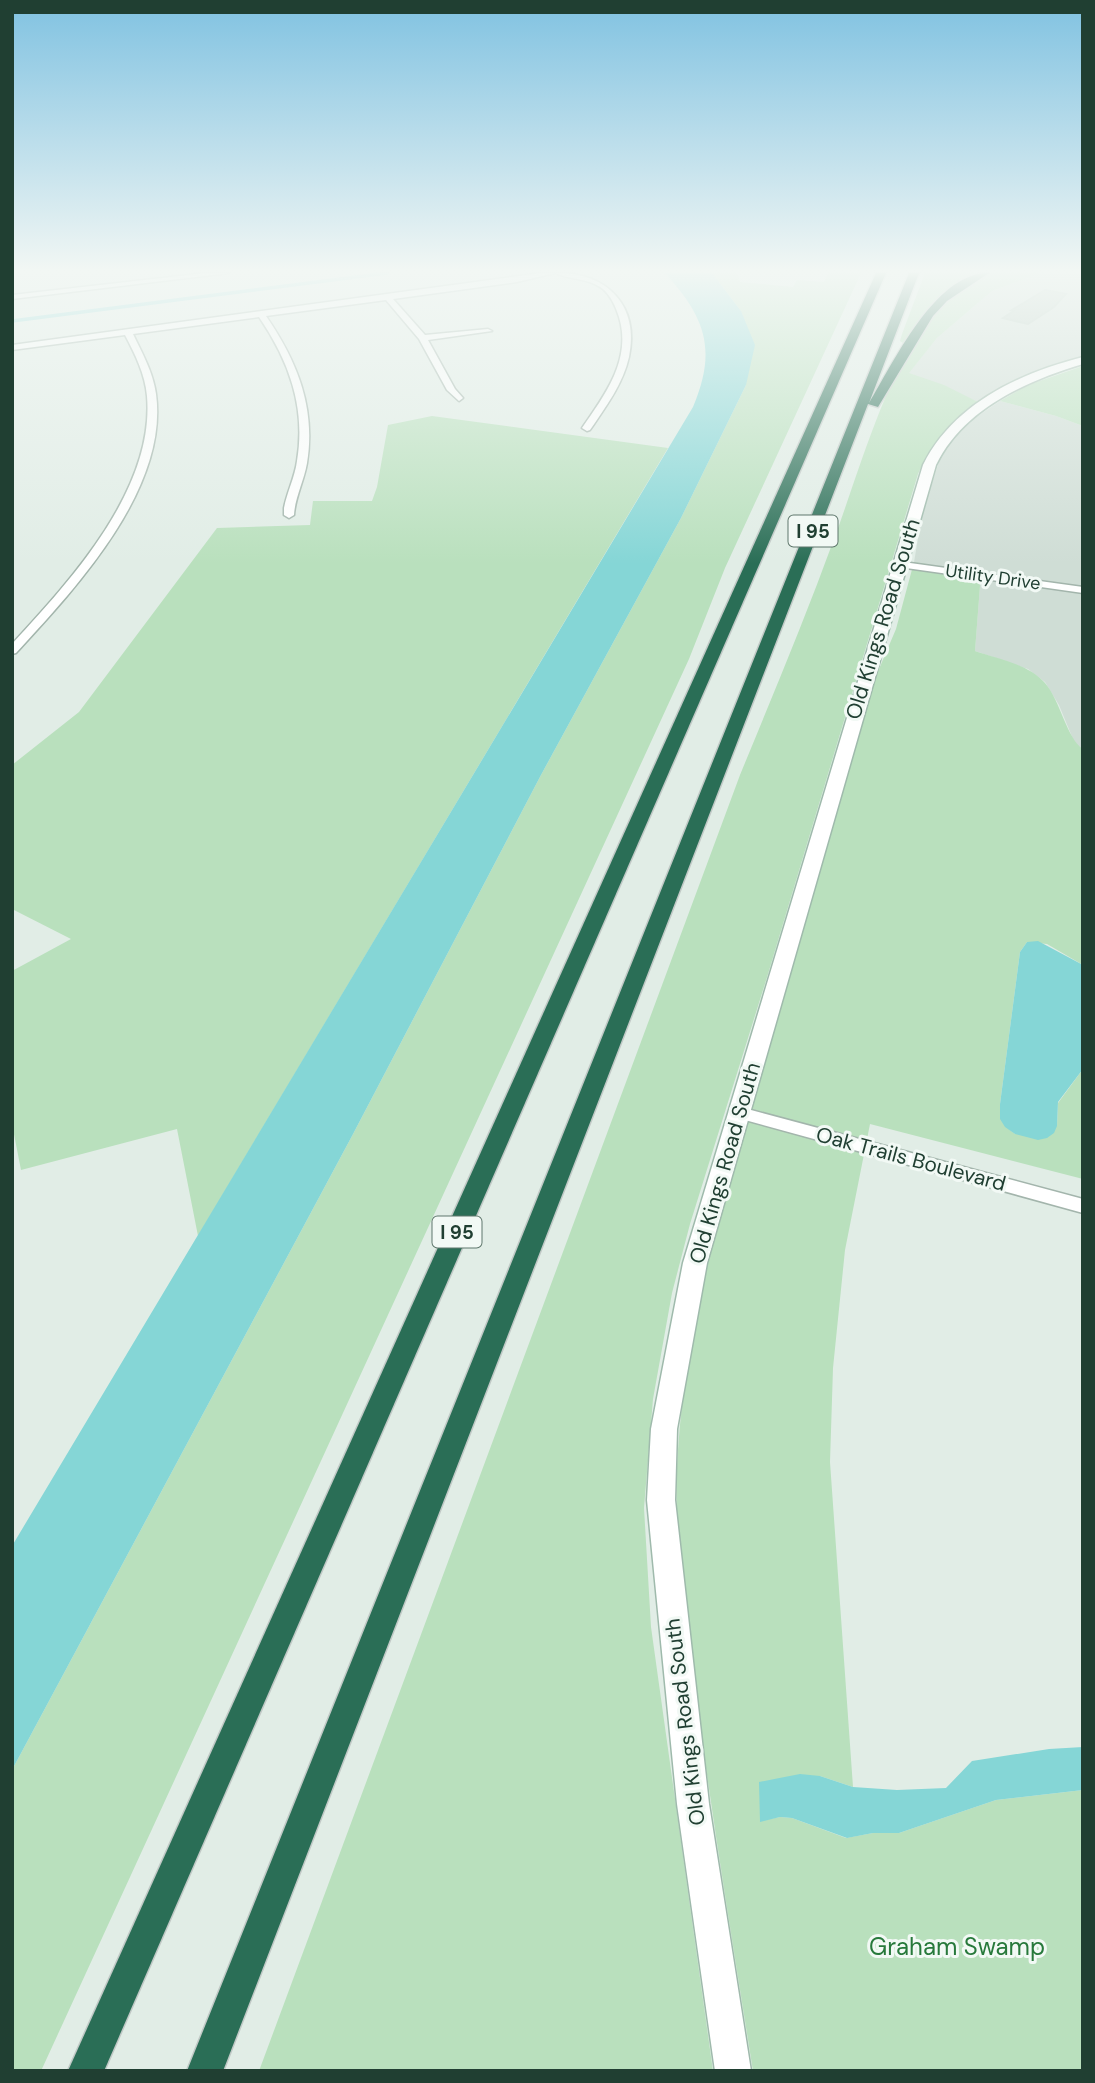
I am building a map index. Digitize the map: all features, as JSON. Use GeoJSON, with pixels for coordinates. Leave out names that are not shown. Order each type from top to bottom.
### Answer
{"type":"FeatureCollection","features":[{"type":"Feature","properties":{"kind":"highway"},"geometry":{"type":"LineString","coordinates":[[825,370],[822,376],[828,393]]}},
{"type":"Feature","properties":{"kind":"highway","name":"I 95"},"geometry":{"type":"LineString","coordinates":[[86,2071],[838,370]]}},
{"type":"Feature","properties":{"kind":"highway","name":"I 95"},"geometry":{"type":"LineString","coordinates":[[205,2071],[876,370]]}},
{"type":"Feature","properties":{"kind":"highway"},"geometry":{"type":"LineString","coordinates":[[852,430],[876,403],[895,370]]}},
{"type":"Feature","properties":{"kind":"street"},"geometry":{"type":"LineString","coordinates":[[12,651],[48,612],[84,566],[123,504],[145,457],[151,432],[152,397],[146,370]]}},
{"type":"Feature","properties":{"kind":"street"},"geometry":{"type":"LineString","coordinates":[[289,515],[305,444],[303,397],[294,370]]}},
{"type":"Feature","properties":{"kind":"street"},"geometry":{"type":"LineString","coordinates":[[440,370],[450,390],[459,398]]}},
{"type":"Feature","properties":{"kind":"street"},"geometry":{"type":"LineString","coordinates":[[587,428],[619,379],[622,370]]}},
{"type":"Feature","properties":{"kind":"street","name":"Old Kings Road South"},"geometry":{"type":"LineString","coordinates":[[733,2071],[693,1804],[660,1500],[664,1429],[679,1338],[695,1263],[857,705],[903,565],[929,467],[954,430],[975,411],[1011,386],[1055,370]]}},
{"type":"Feature","properties":{"kind":"street","name":"Utility Drive"},"geometry":{"type":"LineString","coordinates":[[903,565],[1083,590]]}},
{"type":"Feature","properties":{"kind":"street","name":"Oak Trails Boulevard"},"geometry":{"type":"LineString","coordinates":[[740,1113],[1083,1206]]}},
{"type":"Feature","properties":{"kind":"shaded area"},"geometry":{"type":"Polygon","coordinates":[[[910,370],[1048,370],[1006,385],[978,402],[908,373],[910,370]]]}},
{"type":"Feature","properties":{"kind":"shaded area"},"geometry":{"type":"Polygon","coordinates":[[[1000,401],[1083,426],[1083,749],[1075,744],[1059,705],[1045,682],[1028,669],[975,651],[981,573],[914,562],[923,510],[940,459],[951,441],[969,422],[1000,401]]]}},
{"type":"Feature","properties":{"kind":"green space"},"geometry":{"type":"Polygon","coordinates":[[[745,370],[816,370],[725,568],[689,659],[41,2071],[12,2071],[12,1770],[352,1136],[541,775],[681,518],[746,385],[745,370]]]}},
{"type":"Feature","properties":{"kind":"green space"},"geometry":{"type":"Polygon","coordinates":[[[898,370],[911,370],[909,373],[944,385],[978,402],[944,434],[918,474],[690,1224],[672,1293],[653,1399],[644,1508],[651,1627],[713,2071],[259,2071],[740,775],[812,599],[886,396],[898,370]]]}},
{"type":"Feature","properties":{"kind":"green space"},"geometry":{"type":"Polygon","coordinates":[[[1071,370],[1083,370],[1083,426],[1000,401],[1028,385],[1071,370]]]}},
{"type":"Feature","properties":{"kind":"green space"},"geometry":{"type":"Polygon","coordinates":[[[432,416],[668,448],[198,1236],[177,1129],[21,1170],[12,1124],[12,971],[71,939],[12,909],[12,765],[79,712],[217,528],[310,525],[313,501],[372,501],[388,425],[432,416]]]}},
{"type":"Feature","properties":{"kind":"green space","name":"Graham Swamp"},"geometry":{"type":"Polygon","coordinates":[[[914,562],[981,573],[975,651],[1013,663],[1038,676],[1050,690],[1072,737],[1083,749],[1083,965],[1047,944],[1027,942],[1020,952],[1000,1104],[1003,1121],[1015,1134],[1057,1126],[1058,1103],[1083,1069],[1083,1179],[870,1124],[845,1250],[833,1368],[830,1462],[853,1787],[820,1776],[760,1821],[780,1817],[792,1818],[846,1838],[873,1833],[899,1833],[996,1800],[1083,1790],[1083,2071],[753,2071],[702,1740],[684,1602],[678,1541],[678,1450],[685,1381],[707,1267],[868,695],[896,629],[914,562]]]}},
{"type":"Feature","properties":{"kind":"water"},"geometry":{"type":"Polygon","coordinates":[[[704,370],[749,370],[746,385],[681,518],[541,775],[352,1136],[12,1770],[12,1546],[693,407],[704,370]]]}},
{"type":"Feature","properties":{"kind":"water"},"geometry":{"type":"Polygon","coordinates":[[[1038,941],[1083,965],[1083,1069],[1058,1102],[1054,1133],[1038,1140],[1015,1134],[1005,1127],[1000,1119],[1000,1104],[1020,952],[1027,942],[1038,941]]]}},
{"type":"Feature","properties":{"kind":"water"},"geometry":{"type":"Polygon","coordinates":[[[1083,1747],[1083,1790],[996,1800],[899,1833],[873,1833],[847,1838],[792,1818],[780,1817],[760,1822],[759,1782],[800,1774],[820,1776],[853,1787],[897,1790],[946,1788],[972,1761],[1049,1749],[1083,1747]]]}}]}
